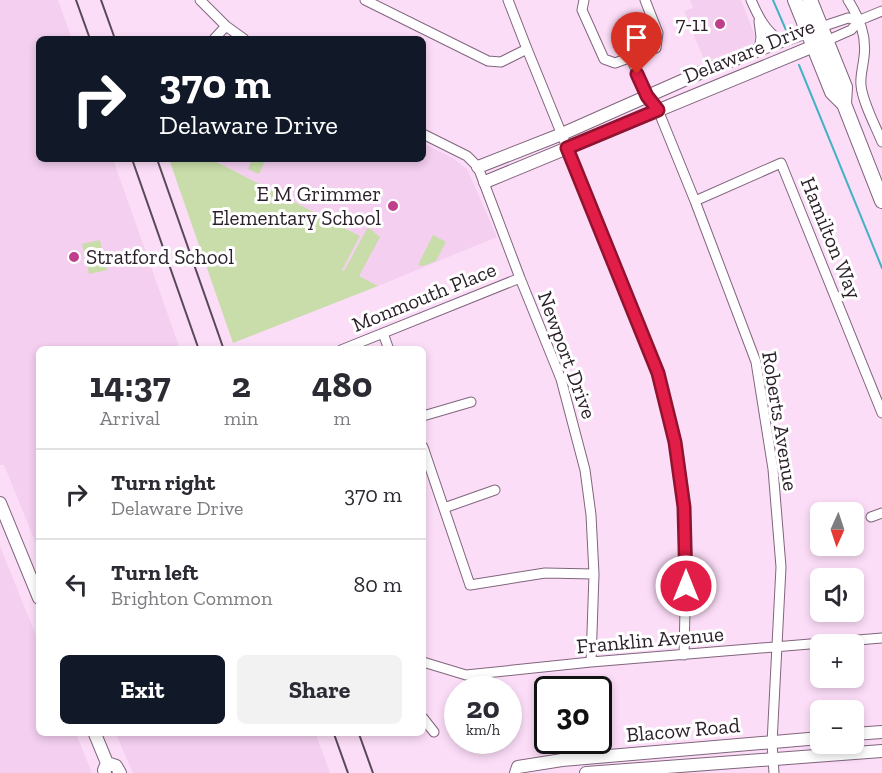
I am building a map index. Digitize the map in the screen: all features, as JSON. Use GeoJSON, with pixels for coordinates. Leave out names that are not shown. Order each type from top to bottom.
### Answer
{"type":"FeatureCollection","features":[{"type":"Feature","properties":{"kind":"main road"},"geometry":{"type":"LineString","coordinates":[[795,0],[832,92],[844,104],[882,201]]}},
{"type":"Feature","properties":{"kind":"main road"},"geometry":{"type":"LineString","coordinates":[[810,0],[845,87],[844,104]]}},
{"type":"Feature","properties":{"kind":"street"},"geometry":{"type":"LineString","coordinates":[[200,0],[226,26],[240,36]]}},
{"type":"Feature","properties":{"kind":"street"},"geometry":{"type":"LineString","coordinates":[[364,0],[488,62],[501,62],[526,49]]}},
{"type":"Feature","properties":{"kind":"street"},"geometry":{"type":"LineString","coordinates":[[508,0],[658,373],[675,442],[684,507],[686,563],[684,655]]}},
{"type":"Feature","properties":{"kind":"street"},"geometry":{"type":"LineString","coordinates":[[584,0],[582,10],[604,59],[615,63],[656,48],[658,33],[645,0]]}},
{"type":"Feature","properties":{"kind":"street"},"geometry":{"type":"LineString","coordinates":[[751,0],[759,18],[770,33],[781,41]]}},
{"type":"Feature","properties":{"kind":"street"},"geometry":{"type":"LineString","coordinates":[[848,0],[860,20],[865,47],[861,77],[862,93],[882,142]]}},
{"type":"Feature","properties":{"kind":"street","name":"Delaware Drive"},"geometry":{"type":"LineString","coordinates":[[484,182],[813,47],[851,30],[860,20],[882,11]]}},
{"type":"Feature","properties":{"kind":"street"},"geometry":{"type":"LineString","coordinates":[[759,18],[761,37],[759,50]]}},
{"type":"Feature","properties":{"kind":"street","name":"Delaware Drive"},"geometry":{"type":"LineString","coordinates":[[478,167],[781,41],[848,18],[860,20]]}},
{"type":"Feature","properties":{"kind":"street"},"geometry":{"type":"LineString","coordinates":[[217,36],[226,26]]}},
{"type":"Feature","properties":{"kind":"street","name":"Roberts Avenue"},"geometry":{"type":"LineString","coordinates":[[631,58],[647,96],[658,110],[756,362],[773,469],[781,567],[772,743],[774,773]]}},
{"type":"Feature","properties":{"kind":"street"},"geometry":{"type":"LineString","coordinates":[[426,136],[467,156],[478,167]]}},
{"type":"Feature","properties":{"kind":"street","name":"Hamilton Way"},"geometry":{"type":"LineString","coordinates":[[695,201],[781,163],[882,413]]}},
{"type":"Feature","properties":{"kind":"street","name":"Newport Drive"},"geometry":{"type":"LineString","coordinates":[[478,167],[561,380],[576,429],[585,470],[591,515],[594,574],[591,662]]}},
{"type":"Feature","properties":{"kind":"street","name":"Monmouth Place"},"geometry":{"type":"LineString","coordinates":[[350,346],[520,278]]}},
{"type":"Feature","properties":{"kind":"street"},"geometry":{"type":"LineString","coordinates":[[383,333],[388,346]]}},
{"type":"Feature","properties":{"kind":"street"},"geometry":{"type":"LineString","coordinates":[[426,415],[471,402]]}},
{"type":"Feature","properties":{"kind":"street"},"geometry":{"type":"LineString","coordinates":[[426,456],[471,585],[545,573],[594,574]]}},
{"type":"Feature","properties":{"kind":"street"},"geometry":{"type":"LineString","coordinates":[[444,508],[495,490]]}},
{"type":"Feature","properties":{"kind":"street"},"geometry":{"type":"LineString","coordinates":[[0,503],[36,591]]}},
{"type":"Feature","properties":{"kind":"street"},"geometry":{"type":"LineString","coordinates":[[871,517],[882,513]]}},
{"type":"Feature","properties":{"kind":"street","name":"Franklin Avenue"},"geometry":{"type":"LineString","coordinates":[[426,663],[466,675],[591,662],[882,638]]}},
{"type":"Feature","properties":{"kind":"street"},"geometry":{"type":"LineString","coordinates":[[426,722],[434,732]]}},
{"type":"Feature","properties":{"kind":"street"},"geometry":{"type":"LineString","coordinates":[[864,733],[882,732]]}},
{"type":"Feature","properties":{"kind":"street"},"geometry":{"type":"LineString","coordinates":[[96,736],[106,768],[116,766],[120,773]]}},
{"type":"Feature","properties":{"kind":"street","name":"Blacow Road"},"geometry":{"type":"LineString","coordinates":[[516,773],[518,768],[562,760],[810,739]]}},
{"type":"Feature","properties":{"kind":"street","name":"Blacow Road"},"geometry":{"type":"LineString","coordinates":[[586,773],[882,751]]}},
{"type":"Feature","properties":{"kind":"shaded area"},"geometry":{"type":"Polygon","coordinates":[[[0,0],[58,0],[71,36],[36,36],[36,162],[114,162],[179,346],[36,346],[36,544],[4,465],[0,465],[0,0]]]}},
{"type":"Feature","properties":{"kind":"shaded area"},"geometry":{"type":"Polygon","coordinates":[[[690,0],[741,0],[755,36],[753,44],[705,62],[684,11],[693,8],[690,0]]]}},
{"type":"Feature","properties":{"kind":"shaded area","name":"E M Grimmer Elementary School"},"geometry":{"type":"Polygon","coordinates":[[[426,145],[454,159],[467,169],[497,237],[378,286],[342,270],[360,236],[217,162],[426,162],[426,145]]]}},
{"type":"Feature","properties":{"kind":"shaded area"},"geometry":{"type":"Polygon","coordinates":[[[0,546],[36,636],[36,736],[77,736],[92,773],[0,773],[0,546]]]}},
{"type":"Feature","properties":{"kind":"shaded area"},"geometry":{"type":"Polygon","coordinates":[[[117,736],[317,736],[330,773],[133,773],[117,736]]]}},
{"type":"Feature","properties":{"kind":"green space"},"geometry":{"type":"Polygon","coordinates":[[[170,162],[217,162],[360,236],[342,270],[344,271],[368,227],[380,237],[359,276],[378,286],[233,343],[170,162]]]}},
{"type":"Feature","properties":{"kind":"green space"},"geometry":{"type":"Polygon","coordinates":[[[251,162],[265,162],[259,174],[248,169],[251,162]]]}},
{"type":"Feature","properties":{"kind":"green space"},"geometry":{"type":"Polygon","coordinates":[[[433,235],[446,242],[436,261],[423,266],[418,265],[433,235]]]}},
{"type":"Feature","properties":{"kind":"green space"},"geometry":{"type":"Polygon","coordinates":[[[100,240],[107,270],[89,274],[82,244],[100,240]]]}},
{"type":"Feature","properties":{"kind":"waterway"},"geometry":{"type":"LineString","coordinates":[[773,0],[786,30]]}},
{"type":"Feature","properties":{"kind":"waterway"},"geometry":{"type":"LineString","coordinates":[[799,65],[882,268]]}},
{"type":"Feature","properties":{"kind":"railway"},"geometry":{"type":"LineString","coordinates":[[76,0],[89,36]]}},
{"type":"Feature","properties":{"kind":"railway"},"geometry":{"type":"LineString","coordinates":[[101,0],[114,36]]}},
{"type":"Feature","properties":{"kind":"railway"},"geometry":{"type":"LineString","coordinates":[[133,162],[198,346]]}},
{"type":"Feature","properties":{"kind":"railway"},"geometry":{"type":"LineString","coordinates":[[158,162],[223,346]]}},
{"type":"Feature","properties":{"kind":"railway"},"geometry":{"type":"LineString","coordinates":[[335,736],[348,773]]}},
{"type":"Feature","properties":{"kind":"railway"},"geometry":{"type":"LineString","coordinates":[[360,736],[373,773]]}},
{"type":"Feature","properties":{"kind":"place","name":"7-11"},"geometry":{"type":"Point","coordinates":[720,24]}},
{"type":"Feature","properties":{"kind":"place","name":"E M Grimmer Elementary School"},"geometry":{"type":"Point","coordinates":[393,206]}},
{"type":"Feature","properties":{"kind":"place","name":"Stratford School"},"geometry":{"type":"Point","coordinates":[74,257]}},
{"type":"Feature","properties":{"kind":"route"},"geometry":{"type":"LineString","coordinates":[[637,74],[647,96],[658,110],[567,148],[658,373],[675,442],[684,507],[686,586]]}}]}
